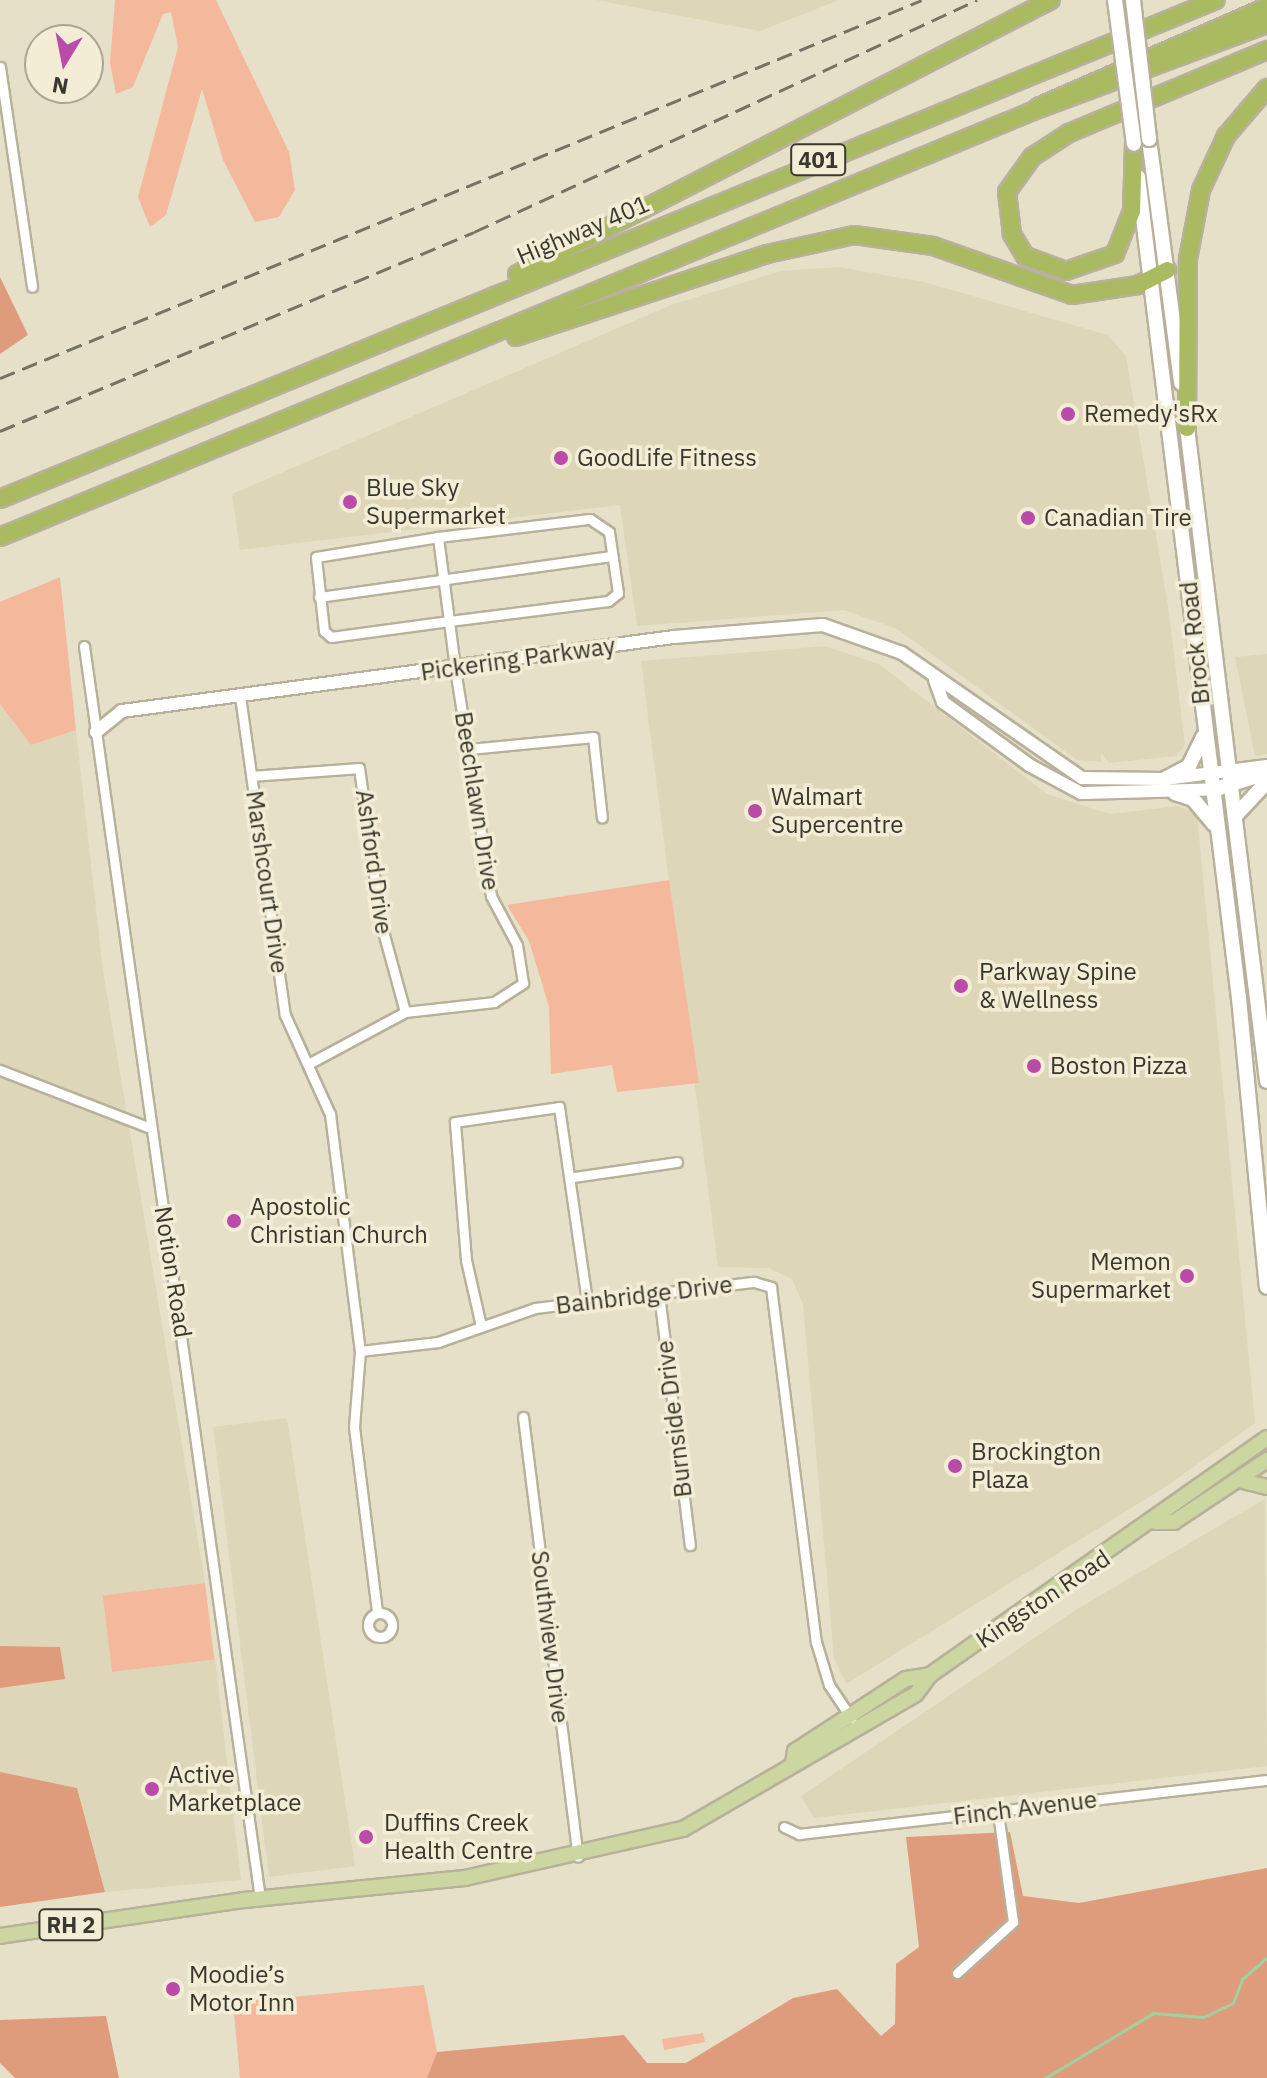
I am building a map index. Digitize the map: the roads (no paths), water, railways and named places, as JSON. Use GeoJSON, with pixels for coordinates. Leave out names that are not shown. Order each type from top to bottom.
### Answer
{"type":"FeatureCollection","features":[{"type":"Feature","properties":{"kind":"highway"},"geometry":{"type":"LineString","coordinates":[[449,312],[1051,0]]}},
{"type":"Feature","properties":{"kind":"highway","name":"401"},"geometry":{"type":"LineString","coordinates":[[1187,11],[1209,0]]}},
{"type":"Feature","properties":{"kind":"highway","name":"401"},"geometry":{"type":"LineString","coordinates":[[1187,11],[1216,0]]}},
{"type":"Feature","properties":{"kind":"highway","name":"401"},"geometry":{"type":"LineString","coordinates":[[0,537],[449,357],[1033,111],[1267,7]]}},
{"type":"Feature","properties":{"kind":"highway","name":"Highway 401"},"geometry":{"type":"LineString","coordinates":[[0,499],[1187,11]]}},
{"type":"Feature","properties":{"kind":"highway","name":"401"},"geometry":{"type":"LineString","coordinates":[[1033,111],[1267,24]]}},
{"type":"Feature","properties":{"kind":"highway"},"geometry":{"type":"LineString","coordinates":[[1142,142],[1132,211],[1115,254],[1066,271],[1025,256],[1006,210],[1013,176],[1032,157],[1069,133],[1267,50]]}},
{"type":"Feature","properties":{"kind":"highway"},"geometry":{"type":"LineString","coordinates":[[1187,428],[1188,259],[1201,190],[1226,136],[1267,88]]}},
{"type":"Feature","properties":{"kind":"highway"},"geometry":{"type":"LineString","coordinates":[[449,357],[767,254],[854,235],[933,246],[1054,293],[1100,292],[1152,279],[1167,270]]}},
{"type":"Feature","properties":{"kind":"main road","name":"Brock Road"},"geometry":{"type":"LineString","coordinates":[[1115,0],[1167,270],[1233,778],[1267,1081]]}},
{"type":"Feature","properties":{"kind":"main road","name":"Brock Road"},"geometry":{"type":"LineString","coordinates":[[1133,0],[1152,279],[1215,825],[1239,998],[1267,1287]]}},
{"type":"Feature","properties":{"kind":"main road"},"geometry":{"type":"LineString","coordinates":[[1165,779],[1189,766],[1205,729]]}},
{"type":"Feature","properties":{"kind":"main road"},"geometry":{"type":"LineString","coordinates":[[1212,790],[1233,778],[1267,773]]}},
{"type":"Feature","properties":{"kind":"main road"},"geometry":{"type":"LineString","coordinates":[[1237,814],[1267,782]]}},
{"type":"Feature","properties":{"kind":"main road"},"geometry":{"type":"LineString","coordinates":[[1175,793],[1193,799],[1215,825]]}},
{"type":"Feature","properties":{"kind":"main road"},"geometry":{"type":"LineString","coordinates":[[1239,998],[1258,996]]}},
{"type":"Feature","properties":{"kind":"main road","name":"Kingston Road"},"geometry":{"type":"LineString","coordinates":[[260,1898],[465,1878],[578,1857],[683,1829],[793,1763],[807,1763],[916,1694],[930,1675],[1155,1522],[1164,1505],[1267,1438]]}},
{"type":"Feature","properties":{"kind":"main road","name":"Kingston Road"},"geometry":{"type":"LineString","coordinates":[[1155,1522],[1174,1522],[1267,1460]]}},
{"type":"Feature","properties":{"kind":"main road"},"geometry":{"type":"LineString","coordinates":[[1239,1480],[1267,1487]]}},
{"type":"Feature","properties":{"kind":"main road","name":"Kingston Road"},"geometry":{"type":"LineString","coordinates":[[793,1763],[795,1751],[906,1679],[930,1675]]}},
{"type":"Feature","properties":{"kind":"main road","name":"RH 2"},"geometry":{"type":"LineString","coordinates":[[0,1936],[260,1898]]}},
{"type":"Feature","properties":{"kind":"street"},"geometry":{"type":"LineString","coordinates":[[0,67],[4,133],[32,287]]}},
{"type":"Feature","properties":{"kind":"street"},"geometry":{"type":"LineString","coordinates":[[590,519],[604,524],[618,593],[608,601],[331,637],[319,597],[314,564],[324,552],[438,537],[590,519]]}},
{"type":"Feature","properties":{"kind":"street","name":"Beechlawn Drive"},"geometry":{"type":"LineString","coordinates":[[310,1063],[405,1012],[494,1002],[523,983],[517,945],[491,896],[438,537]]}},
{"type":"Feature","properties":{"kind":"street"},"geometry":{"type":"LineString","coordinates":[[319,597],[612,556]]}},
{"type":"Feature","properties":{"kind":"street","name":"Pickering Parkway"},"geometry":{"type":"LineString","coordinates":[[96,732],[122,711],[823,625],[871,637],[1082,778],[1165,779],[1211,771],[1233,778],[1267,782]]}},
{"type":"Feature","properties":{"kind":"street","name":"Notion Road"},"geometry":{"type":"LineString","coordinates":[[84,646],[260,1898]]}},
{"type":"Feature","properties":{"kind":"street","name":"Pickering Parkway"},"geometry":{"type":"LineString","coordinates":[[935,680],[943,702],[1081,793],[1212,790]]}},
{"type":"Feature","properties":{"kind":"street","name":"Marshcourt Drive"},"geometry":{"type":"LineString","coordinates":[[240,696],[285,1015],[310,1063]]}},
{"type":"Feature","properties":{"kind":"street"},"geometry":{"type":"LineString","coordinates":[[996,739],[1003,728]]}},
{"type":"Feature","properties":{"kind":"street"},"geometry":{"type":"LineString","coordinates":[[469,749],[593,737],[602,818]]}},
{"type":"Feature","properties":{"kind":"street","name":"Pickering Parkway"},"geometry":{"type":"LineString","coordinates":[[1233,778],[1267,766]]}},
{"type":"Feature","properties":{"kind":"street","name":"Ashford Drive"},"geometry":{"type":"LineString","coordinates":[[252,776],[359,768],[391,974],[405,1012]]}},
{"type":"Feature","properties":{"kind":"street"},"geometry":{"type":"LineString","coordinates":[[310,1063],[330,1114],[360,1351],[354,1427],[377,1612]]}},
{"type":"Feature","properties":{"kind":"street"},"geometry":{"type":"LineString","coordinates":[[0,1070],[150,1128]]}},
{"type":"Feature","properties":{"kind":"street"},"geometry":{"type":"LineString","coordinates":[[481,1326],[466,1260],[455,1122],[556,1105],[566,1124],[587,1301]]}},
{"type":"Feature","properties":{"kind":"street"},"geometry":{"type":"LineString","coordinates":[[574,1177],[677,1162]]}},
{"type":"Feature","properties":{"kind":"street","name":"Bainbridge Drive"},"geometry":{"type":"LineString","coordinates":[[360,1351],[438,1342],[481,1326],[587,1301],[754,1282],[771,1287],[816,1642],[829,1685],[859,1730]]}},
{"type":"Feature","properties":{"kind":"street","name":"Burnside Drive"},"geometry":{"type":"LineString","coordinates":[[659,1294],[690,1545]]}},
{"type":"Feature","properties":{"kind":"street","name":"Southview Drive"},"geometry":{"type":"LineString","coordinates":[[523,1417],[578,1857]]}},
{"type":"Feature","properties":{"kind":"street","name":"Finch Avenue"},"geometry":{"type":"LineString","coordinates":[[784,1827],[799,1834],[1267,1780]]}},
{"type":"Feature","properties":{"kind":"street"},"geometry":{"type":"LineString","coordinates":[[957,1973],[1013,1922],[998,1812]]}},
{"type":"Feature","properties":{"kind":"waterway"},"geometry":{"type":"LineString","coordinates":[[1045,2078],[1153,2013],[1203,2017],[1233,2003],[1242,1979],[1267,1957]]}},
{"type":"Feature","properties":{"kind":"railway"},"geometry":{"type":"LineString","coordinates":[[0,378],[922,0]]}},
{"type":"Feature","properties":{"kind":"railway"},"geometry":{"type":"LineString","coordinates":[[0,431],[474,232],[977,0]]}},
{"type":"Feature","properties":{"kind":"place","name":"Remedy'sRx"},"geometry":{"type":"Point","coordinates":[1068,414]}},
{"type":"Feature","properties":{"kind":"place","name":"GoodLife Fitness"},"geometry":{"type":"Point","coordinates":[561,458]}},
{"type":"Feature","properties":{"kind":"place","name":"Blue Sky Supermarket"},"geometry":{"type":"Point","coordinates":[350,502]}},
{"type":"Feature","properties":{"kind":"place","name":"Canadian Tire"},"geometry":{"type":"Point","coordinates":[1028,518]}},
{"type":"Feature","properties":{"kind":"place","name":"Walmart Supercentre"},"geometry":{"type":"Point","coordinates":[755,811]}},
{"type":"Feature","properties":{"kind":"place","name":"Parkway Spine & Wellness"},"geometry":{"type":"Point","coordinates":[961,986]}},
{"type":"Feature","properties":{"kind":"place","name":"Boston Pizza"},"geometry":{"type":"Point","coordinates":[1034,1066]}},
{"type":"Feature","properties":{"kind":"place","name":"Apostolic Christian Church"},"geometry":{"type":"Point","coordinates":[234,1221]}},
{"type":"Feature","properties":{"kind":"place","name":"Memon Supermarket"},"geometry":{"type":"Point","coordinates":[1187,1276]}},
{"type":"Feature","properties":{"kind":"place","name":"Brockington Plaza"},"geometry":{"type":"Point","coordinates":[955,1466]}},
{"type":"Feature","properties":{"kind":"place","name":"Active Marketplace"},"geometry":{"type":"Point","coordinates":[152,1789]}},
{"type":"Feature","properties":{"kind":"place","name":"Duffins Creek Health Centre"},"geometry":{"type":"Point","coordinates":[366,1837]}},
{"type":"Feature","properties":{"kind":"place","name":"Moodie’s Motor Inn"},"geometry":{"type":"Point","coordinates":[173,1989]}}]}
